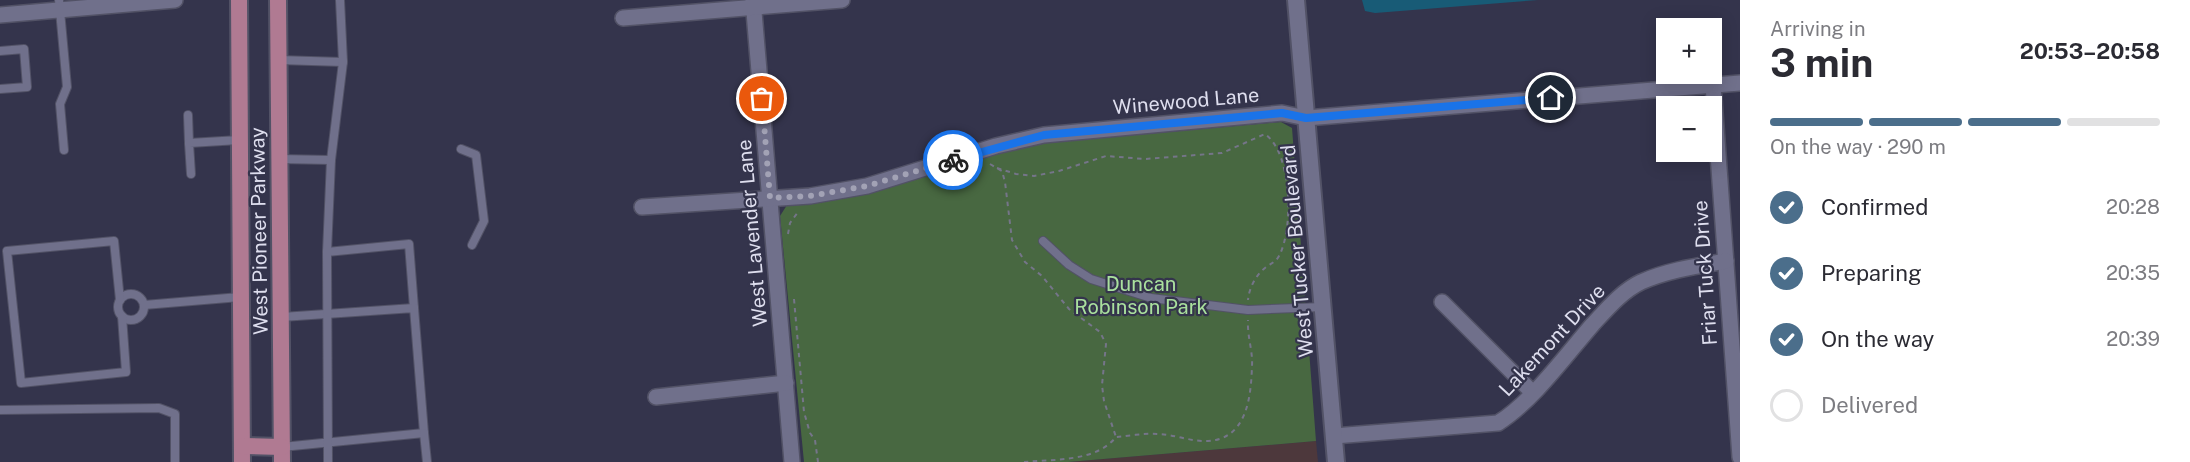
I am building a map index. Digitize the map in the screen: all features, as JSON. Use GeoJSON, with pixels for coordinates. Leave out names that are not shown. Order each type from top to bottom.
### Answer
{"type":"FeatureCollection","features":[{"type":"Feature","properties":{"kind":"main road","name":"West Pioneer Parkway"},"geometry":{"type":"LineString","coordinates":[[238,0],[242,454]]}},
{"type":"Feature","properties":{"kind":"main road","name":"West Pioneer Parkway"},"geometry":{"type":"LineString","coordinates":[[278,0],[282,454]]}},
{"type":"Feature","properties":{"kind":"main road"},"geometry":{"type":"LineString","coordinates":[[242,454],[282,454]]}},
{"type":"Feature","properties":{"kind":"street"},"geometry":{"type":"LineString","coordinates":[[0,15],[59,5],[174,0]]}},
{"type":"Feature","properties":{"kind":"street"},"geometry":{"type":"LineString","coordinates":[[623,18],[753,3],[842,0]]}},
{"type":"Feature","properties":{"kind":"street","name":"West Tucker Boulevard"},"geometry":{"type":"LineString","coordinates":[[1296,0],[1336,462]]}},
{"type":"Feature","properties":{"kind":"street","name":"West Lavender Lane"},"geometry":{"type":"LineString","coordinates":[[753,3],[792,462]]}},
{"type":"Feature","properties":{"kind":"street","name":"Winewood Lane"},"geometry":{"type":"LineString","coordinates":[[642,207],[810,196],[867,186],[996,146],[1044,135],[1282,113],[1306,118],[1740,83]]}},
{"type":"Feature","properties":{"kind":"street","name":"Friar Tuck Drive"},"geometry":{"type":"LineString","coordinates":[[1713,85],[1740,457]]}},
{"type":"Feature","properties":{"kind":"street","name":"Lakemont Drive"},"geometry":{"type":"LineString","coordinates":[[1334,436],[1498,423],[1509,416],[1532,392],[1611,304],[1639,283],[1678,270],[1726,261]]}},
{"type":"Feature","properties":{"kind":"street"},"geometry":{"type":"LineString","coordinates":[[1442,302],[1532,392]]}},
{"type":"Feature","properties":{"kind":"street"},"geometry":{"type":"LineString","coordinates":[[656,397],[786,383]]}},
{"type":"Feature","properties":{"kind":"lane"},"geometry":{"type":"LineString","coordinates":[[328,462],[327,252],[332,160],[343,62],[340,0]]}},
{"type":"Feature","properties":{"kind":"lane"},"geometry":{"type":"LineString","coordinates":[[59,5],[67,87],[60,104],[64,150]]}},
{"type":"Feature","properties":{"kind":"lane"},"geometry":{"type":"LineString","coordinates":[[0,51],[24,49],[27,87],[0,89]]}},
{"type":"Feature","properties":{"kind":"lane"},"geometry":{"type":"LineString","coordinates":[[278,60],[343,62]]}},
{"type":"Feature","properties":{"kind":"lane"},"geometry":{"type":"LineString","coordinates":[[188,115],[191,174]]}},
{"type":"Feature","properties":{"kind":"lane"},"geometry":{"type":"LineString","coordinates":[[189,143],[239,140]]}},
{"type":"Feature","properties":{"kind":"lane"},"geometry":{"type":"LineString","coordinates":[[461,149],[476,155],[484,221],[472,245]]}},
{"type":"Feature","properties":{"kind":"lane"},"geometry":{"type":"LineString","coordinates":[[279,159],[332,160]]}},
{"type":"Feature","properties":{"kind":"lane"},"geometry":{"type":"LineString","coordinates":[[1043,240],[1069,265],[1091,279],[1151,298],[1248,310],[1323,307]]}},
{"type":"Feature","properties":{"kind":"lane"},"geometry":{"type":"LineString","coordinates":[[114,241],[120,300],[118,308],[122,316],[126,372],[21,383],[4,250],[114,241]]}},
{"type":"Feature","properties":{"kind":"lane"},"geometry":{"type":"LineString","coordinates":[[327,252],[409,244],[427,462]]}},
{"type":"Feature","properties":{"kind":"lane"},"geometry":{"type":"LineString","coordinates":[[120,300],[125,295],[134,294],[141,298],[144,305],[142,314],[135,319],[122,316]]}},
{"type":"Feature","properties":{"kind":"lane"},"geometry":{"type":"LineString","coordinates":[[144,305],[240,297]]}},
{"type":"Feature","properties":{"kind":"lane"},"geometry":{"type":"LineString","coordinates":[[282,317],[414,308]]}},
{"type":"Feature","properties":{"kind":"lane"},"geometry":{"type":"LineString","coordinates":[[0,410],[159,408],[175,414],[175,462]]}},
{"type":"Feature","properties":{"kind":"lane"},"geometry":{"type":"LineString","coordinates":[[282,454],[327,443],[424,433]]}},
{"type":"Feature","properties":{"kind":"path"},"geometry":{"type":"LineString","coordinates":[[989,163],[1016,174],[1034,176],[1059,171],[1106,156],[1145,159],[1222,153],[1265,134],[1273,139],[1288,186],[1284,247],[1277,260],[1256,276],[1248,294],[1251,382],[1243,420],[1236,431],[1209,441],[1159,434],[1116,437],[1103,452],[1092,457],[1024,462]]}},
{"type":"Feature","properties":{"kind":"path"},"geometry":{"type":"LineString","coordinates":[[998,168],[1002,171],[1005,182],[1012,240],[1016,248],[1025,262],[1042,276],[1069,309],[1100,332],[1106,344],[1102,385],[1104,401],[1116,437]]}},
{"type":"Feature","properties":{"kind":"path"},"geometry":{"type":"LineString","coordinates":[[788,235],[790,223],[803,209]]}},
{"type":"Feature","properties":{"kind":"path"},"geometry":{"type":"LineString","coordinates":[[794,297],[804,412],[810,433],[815,440],[818,462]]}},
{"type":"Feature","properties":{"kind":"shaded area"},"geometry":{"type":"Polygon","coordinates":[[[1316,441],[1318,462],[1068,462],[1316,441]]]}},
{"type":"Feature","properties":{"kind":"green space","name":"Duncan Robinson Park"},"geometry":{"type":"Polygon","coordinates":[[[1281,122],[1292,128],[1316,441],[1068,462],[804,462],[780,216],[787,205],[892,184],[1033,144],[1281,122]]]}},
{"type":"Feature","properties":{"kind":"water"},"geometry":{"type":"Polygon","coordinates":[[[1362,0],[1538,0],[1375,13],[1365,11],[1362,0]]]}},
{"type":"Feature","properties":{"kind":"way so far"},"geometry":{"type":"LineString","coordinates":[[762,99],[770,198],[810,196],[867,186],[953,160]]}},
{"type":"Feature","properties":{"kind":"route"},"geometry":{"type":"LineString","coordinates":[[953,160],[996,146],[1044,135],[1282,113],[1306,118],[1551,98]]}}]}
